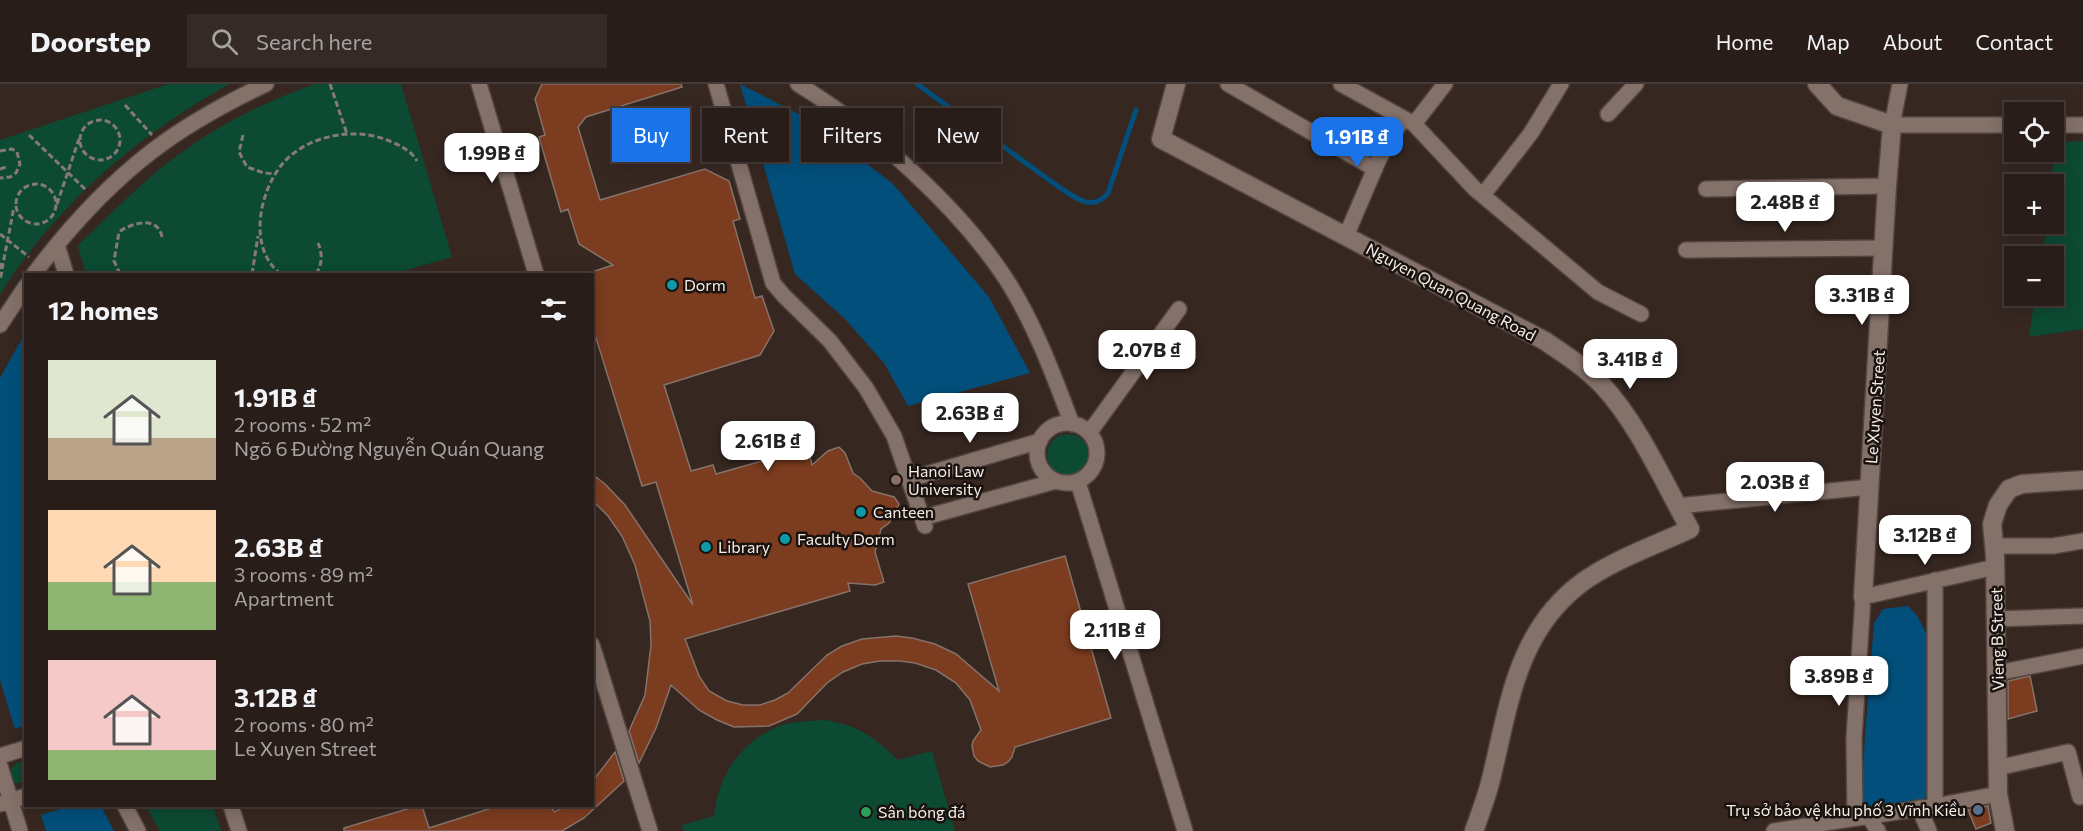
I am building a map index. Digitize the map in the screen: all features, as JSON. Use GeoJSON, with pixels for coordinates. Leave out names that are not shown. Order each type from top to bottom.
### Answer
{"type":"FeatureCollection","features":[{"type":"Feature","properties":{"kind":"street"},"geometry":{"type":"LineString","coordinates":[[35,273],[94,204],[150,152],[214,109],[266,84]]}},
{"type":"Feature","properties":{"kind":"street"},"geometry":{"type":"LineString","coordinates":[[479,84],[536,273]]}},
{"type":"Feature","properties":{"kind":"street"},"geometry":{"type":"LineString","coordinates":[[716,84],[773,283],[790,303],[830,341],[866,388],[894,436],[924,522],[1056,481]]}},
{"type":"Feature","properties":{"kind":"street"},"geometry":{"type":"LineString","coordinates":[[798,84],[844,114],[901,162],[940,199],[990,256],[1008,281],[1043,350],[1072,424]]}},
{"type":"Feature","properties":{"kind":"street","name":"Nguyen Quan Quang Road"},"geometry":{"type":"LineString","coordinates":[[1176,84],[1161,139],[1545,341],[1577,362],[1604,387],[1633,425],[1690,529],[1608,567],[1582,583],[1557,606],[1537,631],[1526,650],[1517,674],[1491,781],[1474,831]]}},
{"type":"Feature","properties":{"kind":"street"},"geometry":{"type":"LineString","coordinates":[[1228,84],[1375,169]]}},
{"type":"Feature","properties":{"kind":"street"},"geometry":{"type":"LineString","coordinates":[[1341,84],[1408,121],[1483,195],[1598,292],[1641,314]]}},
{"type":"Feature","properties":{"kind":"street"},"geometry":{"type":"LineString","coordinates":[[1346,236],[1375,169],[1408,121],[1445,84]]}},
{"type":"Feature","properties":{"kind":"street"},"geometry":{"type":"LineString","coordinates":[[1483,195],[1531,133],[1561,84]]}},
{"type":"Feature","properties":{"kind":"street"},"geometry":{"type":"LineString","coordinates":[[1608,114],[1636,84]]}},
{"type":"Feature","properties":{"kind":"street"},"geometry":{"type":"LineString","coordinates":[[1817,84],[1837,105],[1892,125],[2004,125]]}},
{"type":"Feature","properties":{"kind":"street"},"geometry":{"type":"LineString","coordinates":[[1892,125],[1900,84]]}},
{"type":"Feature","properties":{"kind":"street","name":"Le Xuyen Street"},"geometry":{"type":"LineString","coordinates":[[1863,597],[1892,125]]}},
{"type":"Feature","properties":{"kind":"street"},"geometry":{"type":"LineString","coordinates":[[2064,125],[2083,125]]}},
{"type":"Feature","properties":{"kind":"street"},"geometry":{"type":"LineString","coordinates":[[1706,189],[1887,186]]}},
{"type":"Feature","properties":{"kind":"street"},"geometry":{"type":"LineString","coordinates":[[57,245],[66,273]]}},
{"type":"Feature","properties":{"kind":"street"},"geometry":{"type":"LineString","coordinates":[[1686,250],[1884,248]]}},
{"type":"Feature","properties":{"kind":"street"},"geometry":{"type":"LineString","coordinates":[[0,325],[24,289]]}},
{"type":"Feature","properties":{"kind":"street"},"geometry":{"type":"LineString","coordinates":[[1089,433],[1179,309]]}},
{"type":"Feature","properties":{"kind":"street"},"geometry":{"type":"LineString","coordinates":[[1063,423],[1072,424],[1081,426],[1089,433],[1096,446],[1097,459],[1089,474],[1078,482],[1066,483],[1056,481],[1045,474],[1040,466],[1037,452],[1040,441],[1050,428],[1063,423]]}},
{"type":"Feature","properties":{"kind":"street"},"geometry":{"type":"LineString","coordinates":[[910,479],[1040,441]]}},
{"type":"Feature","properties":{"kind":"street","name":"Vieng B Street"},"geometry":{"type":"LineString","coordinates":[[2005,831],[1998,794],[1995,567],[1992,524],[1998,505],[2009,489],[2022,483],[2083,480]]}},
{"type":"Feature","properties":{"kind":"street"},"geometry":{"type":"LineString","coordinates":[[1078,482],[1185,831]]}},
{"type":"Feature","properties":{"kind":"street"},"geometry":{"type":"LineString","coordinates":[[1677,506],[1870,487]]}},
{"type":"Feature","properties":{"kind":"street"},"geometry":{"type":"LineString","coordinates":[[1994,546],[2053,546],[2083,541]]}},
{"type":"Feature","properties":{"kind":"street"},"geometry":{"type":"LineString","coordinates":[[1878,831],[1862,817],[1854,738],[1863,597],[1995,567]]}},
{"type":"Feature","properties":{"kind":"street"},"geometry":{"type":"LineString","coordinates":[[1935,580],[1935,806]]}},
{"type":"Feature","properties":{"kind":"street"},"geometry":{"type":"LineString","coordinates":[[1996,619],[2083,616]]}},
{"type":"Feature","properties":{"kind":"street"},"geometry":{"type":"LineString","coordinates":[[594,651],[650,831]]}},
{"type":"Feature","properties":{"kind":"street"},"geometry":{"type":"LineString","coordinates":[[1997,673],[2083,656]]}},
{"type":"Feature","properties":{"kind":"street"},"geometry":{"type":"LineString","coordinates":[[0,756],[24,749]]}},
{"type":"Feature","properties":{"kind":"street"},"geometry":{"type":"LineString","coordinates":[[1997,768],[2068,753],[2080,797],[2083,796]]}},
{"type":"Feature","properties":{"kind":"street"},"geometry":{"type":"LineString","coordinates":[[0,766],[20,831]]}},
{"type":"Feature","properties":{"kind":"street"},"geometry":{"type":"LineString","coordinates":[[1774,831],[1998,794]]}},
{"type":"Feature","properties":{"kind":"street"},"geometry":{"type":"LineString","coordinates":[[126,807],[138,831]]}},
{"type":"Feature","properties":{"kind":"street"},"geometry":{"type":"LineString","coordinates":[[231,807],[238,831]]}},
{"type":"Feature","properties":{"kind":"street"},"geometry":{"type":"LineString","coordinates":[[1919,808],[1929,831]]}},
{"type":"Feature","properties":{"kind":"path"},"geometry":{"type":"LineString","coordinates":[[330,84],[347,134]]}},
{"type":"Feature","properties":{"kind":"path"},"geometry":{"type":"LineString","coordinates":[[125,105],[153,136]]}},
{"type":"Feature","properties":{"kind":"path"},"geometry":{"type":"LineString","coordinates":[[15,202],[18,215],[22,220],[34,225],[47,221],[54,214],[80,138],[85,126],[90,122],[101,119],[115,126],[120,134],[120,144],[111,156],[99,160],[93,159],[82,150],[80,138]]}},
{"type":"Feature","properties":{"kind":"path"},"geometry":{"type":"LineString","coordinates":[[252,273],[265,199],[276,174],[284,162],[296,151],[314,141],[347,134],[381,137],[413,154],[417,161]]}},
{"type":"Feature","properties":{"kind":"path"},"geometry":{"type":"LineString","coordinates":[[29,135],[87,192]]}},
{"type":"Feature","properties":{"kind":"path"},"geometry":{"type":"LineString","coordinates":[[243,135],[238,152],[247,167],[264,173],[276,174]]}},
{"type":"Feature","properties":{"kind":"path"},"geometry":{"type":"LineString","coordinates":[[0,151],[6,149],[17,152],[20,164],[16,173],[10,177],[0,178]]}},
{"type":"Feature","properties":{"kind":"path"},"geometry":{"type":"LineString","coordinates":[[0,169],[6,167]]}},
{"type":"Feature","properties":{"kind":"path"},"geometry":{"type":"LineString","coordinates":[[0,280],[15,202],[20,190],[37,184],[46,187],[53,194],[56,207]]}},
{"type":"Feature","properties":{"kind":"path"},"geometry":{"type":"LineString","coordinates":[[120,273],[114,261],[119,232],[133,224],[147,222],[159,228],[162,237]]}},
{"type":"Feature","properties":{"kind":"path"},"geometry":{"type":"LineString","coordinates":[[259,228],[265,253],[273,268],[279,273]]}},
{"type":"Feature","properties":{"kind":"path"},"geometry":{"type":"LineString","coordinates":[[0,234],[31,259]]}},
{"type":"Feature","properties":{"kind":"path"},"geometry":{"type":"LineString","coordinates":[[317,273],[321,260],[318,243]]}},
{"type":"Feature","properties":{"kind":"path"},"geometry":{"type":"LineString","coordinates":[[0,263],[2,269]]}},
{"type":"Feature","properties":{"kind":"green space"},"geometry":{"type":"Polygon","coordinates":[[[168,84],[229,84],[162,126],[101,175],[47,231],[22,261],[0,294],[0,140],[168,84]]]}},
{"type":"Feature","properties":{"kind":"green space"},"geometry":{"type":"Polygon","coordinates":[[[315,84],[401,84],[452,257],[396,273],[86,273],[78,247],[80,243],[130,195],[196,142],[274,100],[315,84]]]}},
{"type":"Feature","properties":{"kind":"green space"},"geometry":{"type":"Polygon","coordinates":[[[2083,141],[2083,329],[2029,337],[2034,306],[2064,306],[2064,246],[2043,246],[2046,234],[2064,234],[2064,174],[2052,174],[2053,162],[2064,162],[2064,142],[2083,141]]]}},
{"type":"Feature","properties":{"kind":"green space"},"geometry":{"type":"Polygon","coordinates":[[[1068,434],[1076,435],[1083,440],[1088,447],[1088,463],[1083,470],[1076,475],[1068,476],[1060,475],[1053,470],[1048,463],[1047,455],[1048,447],[1053,440],[1060,435],[1068,434]]]}},
{"type":"Feature","properties":{"kind":"green space"},"geometry":{"type":"Polygon","coordinates":[[[823,720],[855,728],[881,745],[898,760],[932,751],[955,831],[684,831],[682,825],[714,816],[727,772],[746,747],[771,730],[786,724],[823,720]]]}},
{"type":"Feature","properties":{"kind":"green space"},"geometry":{"type":"Polygon","coordinates":[[[24,760],[24,782],[15,783],[10,772],[18,763],[24,760]]]}},
{"type":"Feature","properties":{"kind":"green space"},"geometry":{"type":"Polygon","coordinates":[[[147,807],[213,807],[221,831],[160,831],[147,807]]]}},
{"type":"Feature","properties":{"kind":"water"},"geometry":{"type":"Polygon","coordinates":[[[740,84],[787,108],[747,108],[740,84]]]}},
{"type":"Feature","properties":{"kind":"water"},"geometry":{"type":"Polygon","coordinates":[[[789,109],[801,115],[801,162],[865,162],[893,184],[989,297],[1030,373],[908,406],[884,363],[844,318],[795,274],[763,162],[789,162],[789,109]]]}},
{"type":"Feature","properties":{"kind":"water"},"geometry":{"type":"Polygon","coordinates":[[[24,335],[24,726],[15,729],[0,680],[0,378],[24,335]]]}},
{"type":"Feature","properties":{"kind":"water"},"geometry":{"type":"Polygon","coordinates":[[[1908,606],[1918,617],[1928,637],[1930,791],[1926,798],[1919,801],[1877,808],[1861,808],[1874,623],[1883,609],[1908,606]]]}},
{"type":"Feature","properties":{"kind":"water"},"geometry":{"type":"Polygon","coordinates":[[[67,807],[102,807],[114,831],[46,831],[41,815],[67,807]]]}},
{"type":"Feature","properties":{"kind":"building"},"geometry":{"type":"Polygon","coordinates":[[[542,84],[681,84],[682,87],[586,117],[578,127],[600,200],[705,169],[729,181],[740,219],[733,221],[755,298],[762,296],[774,331],[760,355],[664,385],[691,471],[713,465],[716,474],[762,461],[760,455],[806,441],[812,465],[828,451],[839,447],[845,453],[853,473],[872,491],[894,497],[899,504],[889,523],[881,529],[875,552],[884,582],[875,585],[848,583],[850,591],[685,639],[699,676],[709,691],[727,701],[743,705],[760,705],[788,693],[827,655],[842,646],[862,639],[896,636],[935,644],[956,654],[999,691],[968,584],[1065,556],[1111,718],[1015,747],[1008,762],[990,767],[978,761],[974,756],[973,741],[981,730],[970,700],[956,683],[936,670],[915,663],[880,661],[862,664],[843,672],[827,683],[797,714],[769,726],[734,727],[717,720],[699,710],[671,685],[656,728],[639,763],[629,731],[645,695],[651,645],[650,621],[635,565],[622,536],[608,516],[594,502],[594,476],[625,505],[693,605],[656,482],[642,486],[594,331],[594,273],[592,272],[613,265],[579,244],[568,209],[561,212],[539,137],[545,135],[535,99],[542,84]]]}},
{"type":"Feature","properties":{"kind":"building"},"geometry":{"type":"Polygon","coordinates":[[[2030,676],[2037,711],[2008,719],[2008,681],[2030,676]]]}},
{"type":"Feature","properties":{"kind":"building"},"geometry":{"type":"Polygon","coordinates":[[[615,752],[624,781],[584,818],[562,831],[344,831],[344,828],[414,807],[422,807],[429,828],[495,807],[550,807],[555,812],[562,807],[594,807],[594,779],[615,752]]]}},
{"type":"Feature","properties":{"kind":"building","name":"Trụ sở bảo vệ khu phố 3 Vĩnh Kiều"},"geometry":{"type":"Polygon","coordinates":[[[1988,806],[1991,823],[1976,829],[1968,810],[1988,806]]]}},
{"type":"Feature","properties":{"kind":"waterway"},"geometry":{"type":"LineString","coordinates":[[917,84],[1059,187],[1077,199],[1090,203],[1102,199],[1108,193],[1136,110]]}},
{"type":"Feature","properties":{"kind":"place","name":"Dorm"},"geometry":{"type":"Point","coordinates":[672,285]}},
{"type":"Feature","properties":{"kind":"place","name":"Hanoi Law University"},"geometry":{"type":"Point","coordinates":[896,480]}},
{"type":"Feature","properties":{"kind":"place","name":"Canteen"},"geometry":{"type":"Point","coordinates":[861,512]}},
{"type":"Feature","properties":{"kind":"place","name":"Faculty Dorm"},"geometry":{"type":"Point","coordinates":[785,539]}},
{"type":"Feature","properties":{"kind":"place","name":"Library"},"geometry":{"type":"Point","coordinates":[706,547]}},
{"type":"Feature","properties":{"kind":"place","name":"Trụ sở bảo vệ khu phố 3 Vĩnh Kiều"},"geometry":{"type":"Point","coordinates":[1978,810]}},
{"type":"Feature","properties":{"kind":"place","name":"Sân bóng đá"},"geometry":{"type":"Point","coordinates":[866,812]}}]}
